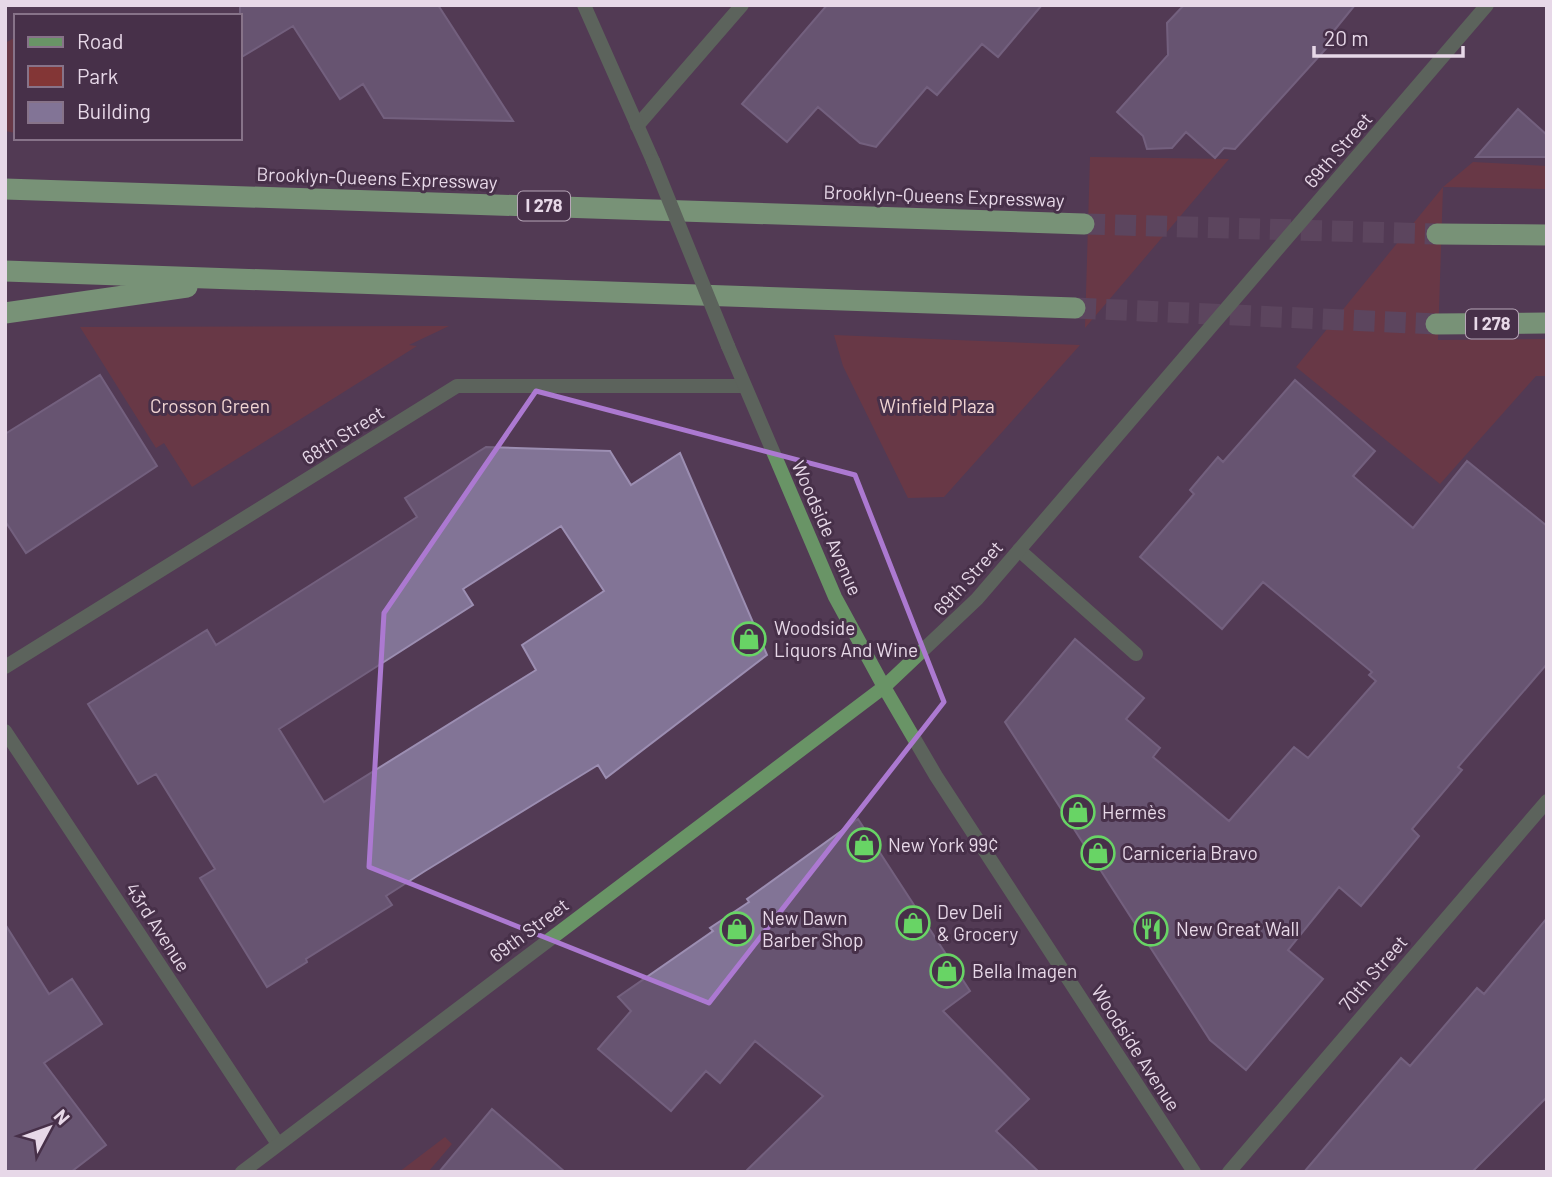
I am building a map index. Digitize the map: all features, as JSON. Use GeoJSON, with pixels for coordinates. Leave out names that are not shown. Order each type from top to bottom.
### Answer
{"type":"FeatureCollection","features":[{"type":"Feature","properties":{"kind":"highway","name":"Brooklyn-Queens Expressway"},"geometry":{"type":"LineString","coordinates":[[5,189],[1084,224]]}},
{"type":"Feature","properties":{"kind":"highway"},"geometry":{"type":"LineString","coordinates":[[1437,234],[1547,235]]}},
{"type":"Feature","properties":{"kind":"highway"},"geometry":{"type":"LineString","coordinates":[[5,271],[1075,308]]}},
{"type":"Feature","properties":{"kind":"highway"},"geometry":{"type":"LineString","coordinates":[[5,313],[241,279]]}},
{"type":"Feature","properties":{"kind":"highway","name":"I 278"},"geometry":{"type":"LineString","coordinates":[[1436,324],[1547,323]]}},
{"type":"Feature","properties":{"kind":"street","name":"Woodside Avenue"},"geometry":{"type":"LineString","coordinates":[[584,5],[653,161],[744,386],[835,597],[936,776],[1194,1172]]}},
{"type":"Feature","properties":{"kind":"street"},"geometry":{"type":"LineString","coordinates":[[637,126],[742,5]]}},
{"type":"Feature","properties":{"kind":"street","name":"69th Street"},"geometry":{"type":"LineString","coordinates":[[242,1172],[884,687],[951,626],[1487,5]]}},
{"type":"Feature","properties":{"kind":"street","name":"68th Street"},"geometry":{"type":"LineString","coordinates":[[5,667],[457,386],[744,386]]}},
{"type":"Feature","properties":{"kind":"street"},"geometry":{"type":"LineString","coordinates":[[1019,550],[1136,654]]}},
{"type":"Feature","properties":{"kind":"street","name":"43rd Avenue"},"geometry":{"type":"LineString","coordinates":[[5,731],[278,1144]]}},
{"type":"Feature","properties":{"kind":"street","name":"70th Street"},"geometry":{"type":"LineString","coordinates":[[1229,1172],[1547,800]]}},
{"type":"Feature","properties":{"kind":"highlighted area"},"geometry":{"type":"Polygon","coordinates":[[[536,391],[855,475],[944,702],[709,1003],[369,867],[384,613],[536,391]]]}},
{"type":"Feature","properties":{"kind":"green space"},"geometry":{"type":"Polygon","coordinates":[[[14,38],[14,133],[5,131],[5,43],[14,38]]]}},
{"type":"Feature","properties":{"kind":"green space"},"geometry":{"type":"Polygon","coordinates":[[[1090,157],[1229,159],[1085,328],[1090,157]]]}},
{"type":"Feature","properties":{"kind":"green space"},"geometry":{"type":"Polygon","coordinates":[[[1473,162],[1547,166],[1547,189],[1443,187],[1473,162]]]}},
{"type":"Feature","properties":{"kind":"green space"},"geometry":{"type":"Polygon","coordinates":[[[1443,187],[1438,340],[1547,339],[1547,376],[1536,376],[1440,484],[1296,367],[1443,187]]]}},
{"type":"Feature","properties":{"kind":"green space","name":"Crosson Green"},"geometry":{"type":"Polygon","coordinates":[[[449,326],[409,345],[417,346],[192,487],[164,443],[156,448],[80,327],[449,326]]]}},
{"type":"Feature","properties":{"kind":"green space","name":"Winfield Plaza"},"geometry":{"type":"Polygon","coordinates":[[[834,335],[1080,345],[944,497],[908,498],[843,366],[834,335]]]}},
{"type":"Feature","properties":{"kind":"green space"},"geometry":{"type":"Polygon","coordinates":[[[445,1137],[452,1144],[428,1172],[399,1172],[445,1137]]]}},
{"type":"Feature","properties":{"kind":"building"},"geometry":{"type":"Polygon","coordinates":[[[240,5],[438,5],[513,121],[384,118],[363,84],[340,99],[293,26],[242,57],[240,5]]]}},
{"type":"Feature","properties":{"kind":"building"},"geometry":{"type":"Polygon","coordinates":[[[827,5],[1042,5],[998,57],[982,44],[937,95],[927,87],[876,147],[860,143],[818,107],[787,142],[742,104],[827,5]]]}},
{"type":"Feature","properties":{"kind":"building"},"geometry":{"type":"Polygon","coordinates":[[[1184,5],[1355,5],[1328,38],[1332,42],[1235,149],[1224,148],[1215,158],[1186,132],[1172,148],[1147,149],[1143,136],[1117,112],[1168,55],[1167,23],[1184,5]]]}},
{"type":"Feature","properties":{"kind":"building"},"geometry":{"type":"Polygon","coordinates":[[[1518,109],[1547,135],[1547,157],[1476,157],[1518,109]]]}},
{"type":"Feature","properties":{"kind":"building"},"geometry":{"type":"Polygon","coordinates":[[[100,375],[157,466],[26,553],[5,521],[5,434],[100,375]]]}},
{"type":"Feature","properties":{"kind":"building"},"geometry":{"type":"Polygon","coordinates":[[[1295,380],[1375,451],[1353,476],[1413,528],[1467,461],[1547,526],[1547,664],[1458,767],[1462,770],[1412,829],[1419,836],[1361,906],[1339,887],[1288,950],[1323,979],[1246,1070],[1210,1040],[1005,722],[1075,639],[1144,698],[1126,719],[1160,748],[1153,757],[1229,821],[1294,747],[1308,758],[1376,681],[1369,675],[1372,672],[1263,582],[1222,629],[1140,557],[1194,494],[1190,490],[1218,457],[1223,462],[1295,380]]]}},
{"type":"Feature","properties":{"kind":"building"},"geometry":{"type":"Polygon","coordinates":[[[486,447],[610,451],[631,485],[680,453],[767,655],[606,778],[598,765],[425,871],[386,896],[392,905],[267,987],[200,878],[215,869],[156,774],[138,784],[88,704],[207,630],[216,645],[417,517],[405,498],[486,447]],[[561,526],[463,589],[473,605],[279,729],[324,802],[536,670],[522,645],[604,591],[561,526]]]}},
{"type":"Feature","properties":{"kind":"building"},"geometry":{"type":"Polygon","coordinates":[[[858,819],[970,991],[943,1011],[1029,1099],[996,1131],[1039,1172],[745,1172],[823,1096],[755,1041],[720,1083],[706,1071],[671,1111],[598,1049],[631,1011],[618,997],[713,931],[710,928],[749,902],[747,899],[858,819]]]}},
{"type":"Feature","properties":{"kind":"building"},"geometry":{"type":"Polygon","coordinates":[[[1547,918],[1547,1097],[1472,1172],[1304,1172],[1401,1058],[1410,1066],[1477,988],[1484,994],[1547,918]]]}},
{"type":"Feature","properties":{"kind":"building"},"geometry":{"type":"Polygon","coordinates":[[[5,924],[49,994],[72,979],[102,1024],[44,1063],[106,1145],[71,1172],[5,1172],[5,924]]]}},
{"type":"Feature","properties":{"kind":"building"},"geometry":{"type":"Polygon","coordinates":[[[492,1109],[565,1172],[439,1172],[492,1109]]]}},
{"type":"Feature","properties":{"kind":"tunnel"},"geometry":{"type":"LineString","coordinates":[[1084,224],[1437,234]]}},
{"type":"Feature","properties":{"kind":"tunnel"},"geometry":{"type":"LineString","coordinates":[[1075,308],[1436,324]]}},
{"type":"Feature","properties":{"kind":"place","name":"Woodside Liquors And Wine"},"geometry":{"type":"Point","coordinates":[749,639]}},
{"type":"Feature","properties":{"kind":"place","name":"Hermès"},"geometry":{"type":"Point","coordinates":[1078,812]}},
{"type":"Feature","properties":{"kind":"place","name":"New York 99¢"},"geometry":{"type":"Point","coordinates":[864,845]}},
{"type":"Feature","properties":{"kind":"place","name":"Carniceria Bravo"},"geometry":{"type":"Point","coordinates":[1098,853]}},
{"type":"Feature","properties":{"kind":"place","name":"Dev Deli & Grocery"},"geometry":{"type":"Point","coordinates":[913,923]}},
{"type":"Feature","properties":{"kind":"place","name":"New Dawn Barber Shop"},"geometry":{"type":"Point","coordinates":[737,929]}},
{"type":"Feature","properties":{"kind":"place","name":"New Great Wall"},"geometry":{"type":"Point","coordinates":[1151,929]}},
{"type":"Feature","properties":{"kind":"place","name":"Bella Imagen"},"geometry":{"type":"Point","coordinates":[947,971]}}]}
